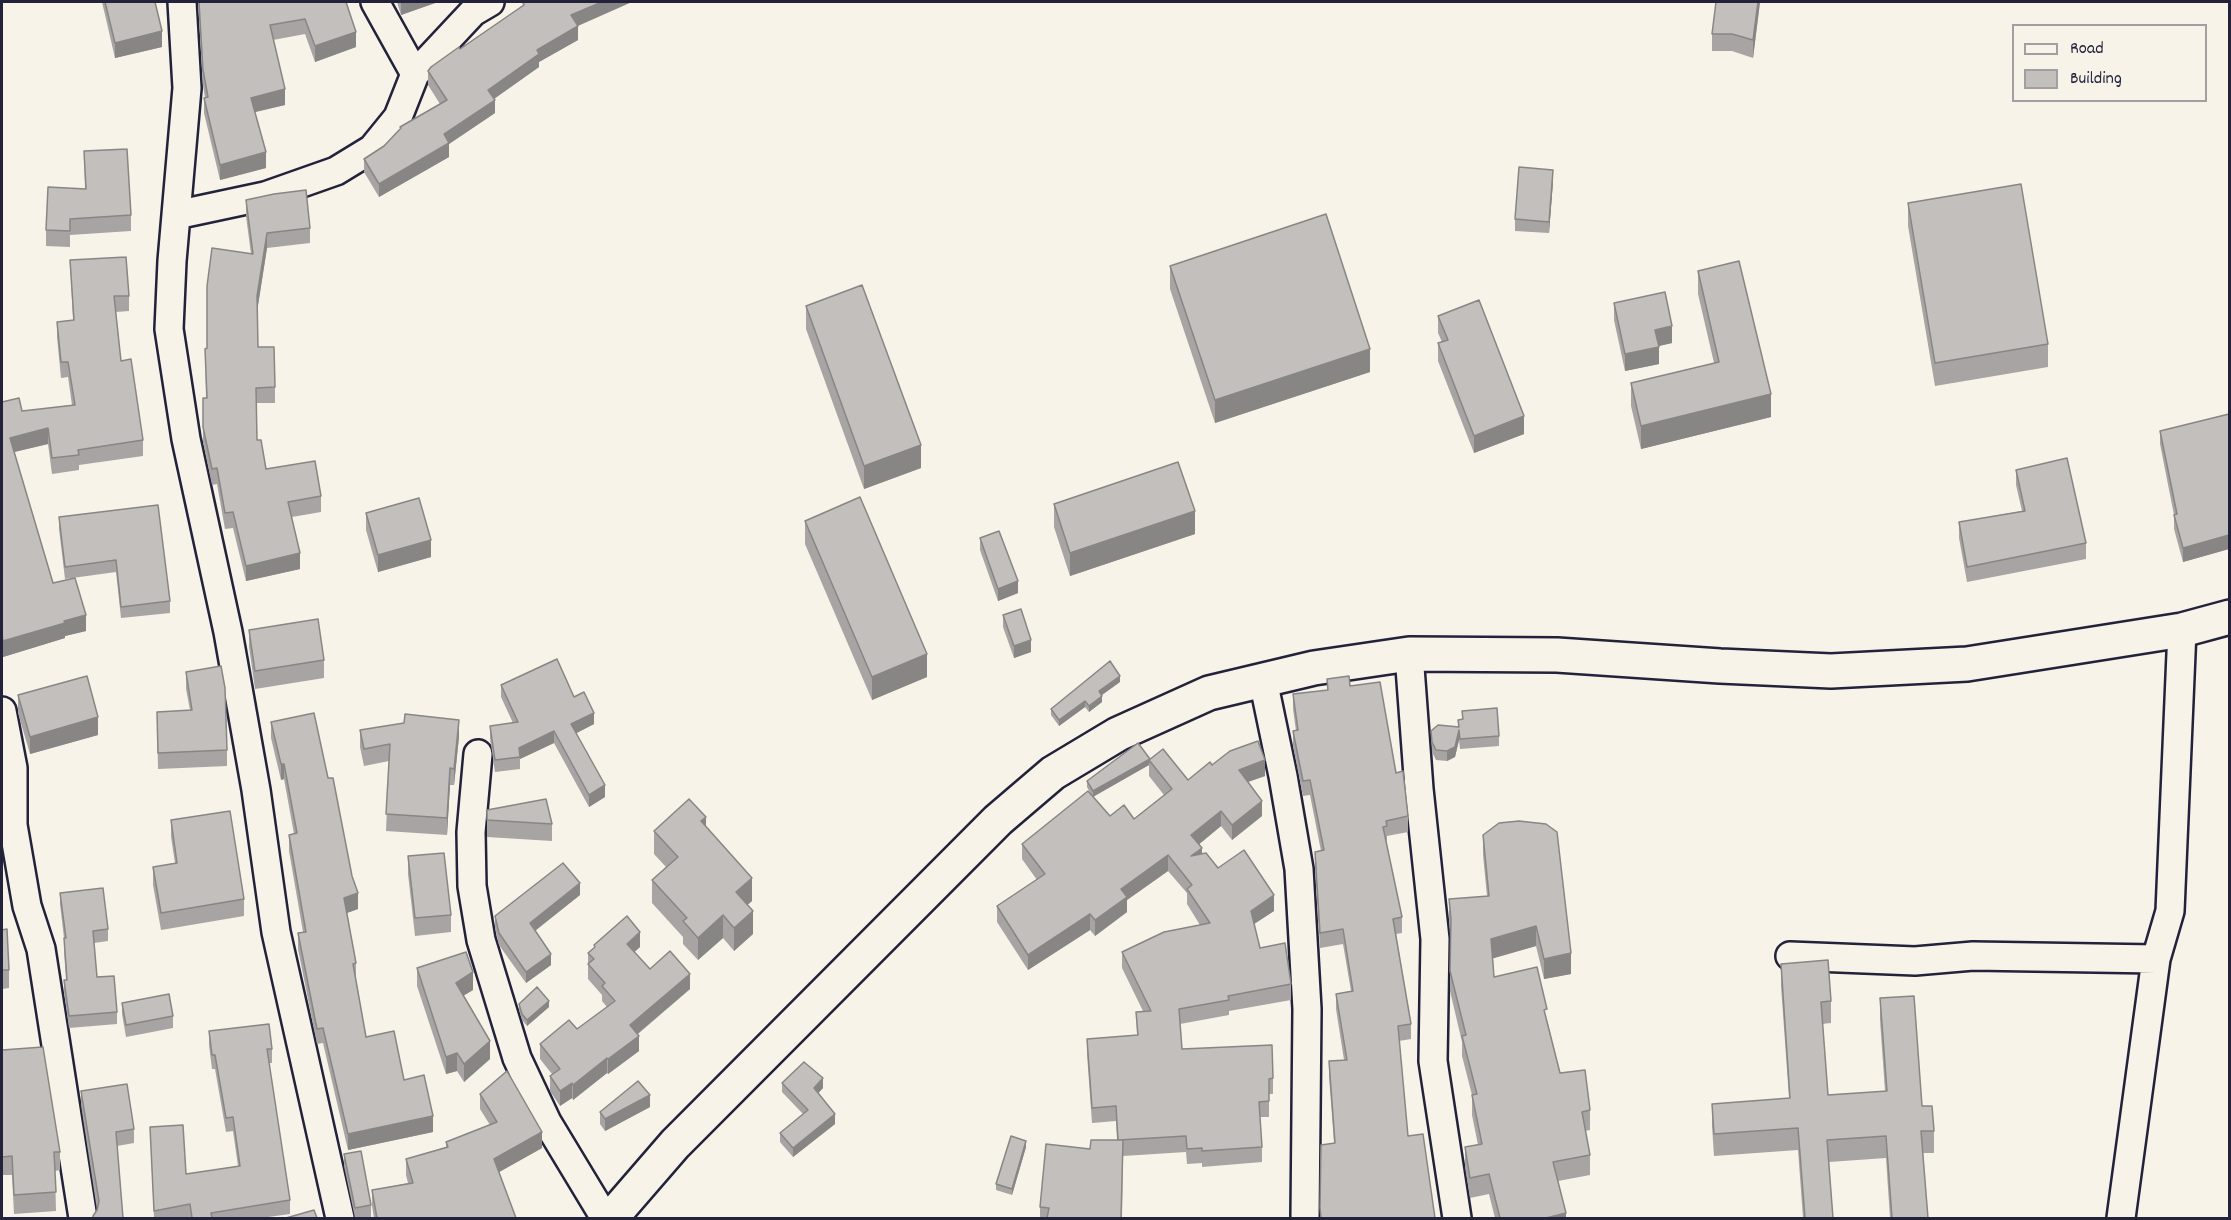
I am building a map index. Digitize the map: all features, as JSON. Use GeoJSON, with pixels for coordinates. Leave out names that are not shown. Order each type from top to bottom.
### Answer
{"type":"FeatureCollection","features":[{"type":"Feature","properties":{"kind":"main road"},"geometry":{"type":"LineString","coordinates":[[611,1218],[683,1135],[998,820],[1053,773],[1118,734],[1209,693],[1314,668],[1409,654],[1557,655],[1831,671],[1967,664],[2181,630],[2229,617]]}},
{"type":"Feature","properties":{"kind":"street"},"geometry":{"type":"LineString","coordinates":[[182,2],[187,88],[169,329],[186,439],[228,632],[276,932],[339,1218]]}},
{"type":"Feature","properties":{"kind":"street"},"geometry":{"type":"LineString","coordinates":[[375,2],[415,74]]}},
{"type":"Feature","properties":{"kind":"street"},"geometry":{"type":"LineString","coordinates":[[176,215],[265,196],[336,171],[372,149],[398,117],[415,74],[473,12],[490,2]]}},
{"type":"Feature","properties":{"kind":"street"},"geometry":{"type":"LineString","coordinates":[[2121,1218],[2156,958],[2170,911],[2181,630]]}},
{"type":"Feature","properties":{"kind":"street"},"geometry":{"type":"LineString","coordinates":[[1409,654],[1419,789],[1435,939],[1433,1061],[1458,1218]]}},
{"type":"Feature","properties":{"kind":"street"},"geometry":{"type":"LineString","coordinates":[[1263,680],[1299,869],[1306,1009],[1305,1218]]}},
{"type":"Feature","properties":{"kind":"street"},"geometry":{"type":"LineString","coordinates":[[2,711],[13,768],[15,836],[27,906],[41,949],[82,1218]]}},
{"type":"Feature","properties":{"kind":"street"},"geometry":{"type":"LineString","coordinates":[[478,754],[471,832],[472,886],[481,940],[517,1058],[547,1122],[605,1218]]}},
{"type":"Feature","properties":{"kind":"street"},"geometry":{"type":"LineString","coordinates":[[1790,956],[1915,961],[1973,956],[2156,958]]}},
{"type":"Feature","properties":{"kind":"building"},"geometry":{"type":"Polygon","coordinates":[[[105,2],[155,2],[162,31],[115,43],[105,2]]]}},
{"type":"Feature","properties":{"kind":"building"},"geometry":{"type":"Polygon","coordinates":[[[199,2],[346,2],[356,32],[315,46],[305,19],[270,25],[285,89],[251,98],[266,152],[220,165],[204,98],[208,97],[203,70],[199,2]]]}},
{"type":"Feature","properties":{"kind":"building"},"geometry":{"type":"Polygon","coordinates":[[[526,2],[602,2],[571,15],[578,26],[537,50],[539,54],[488,90],[495,100],[444,134],[449,143],[379,184],[364,159],[384,146],[400,127],[447,100],[428,71],[431,67],[526,2]]]}},
{"type":"Feature","properties":{"kind":"building"},"geometry":{"type":"Polygon","coordinates":[[[1716,2],[1758,2],[1753,40],[1732,34],[1712,34],[1716,2]]]}},
{"type":"Feature","properties":{"kind":"building"},"geometry":{"type":"Polygon","coordinates":[[[127,149],[131,215],[70,219],[70,231],[46,230],[48,187],[86,189],[84,151],[127,149]]]}},
{"type":"Feature","properties":{"kind":"building"},"geometry":{"type":"Polygon","coordinates":[[[1519,167],[1553,170],[1549,222],[1515,219],[1519,167]]]}},
{"type":"Feature","properties":{"kind":"building"},"geometry":{"type":"Polygon","coordinates":[[[2021,184],[2048,344],[1935,363],[1908,203],[2021,184]]]}},
{"type":"Feature","properties":{"kind":"building"},"geometry":{"type":"Polygon","coordinates":[[[306,190],[310,228],[267,233],[257,296],[258,347],[274,347],[275,387],[256,388],[257,440],[261,440],[266,469],[315,461],[321,496],[288,502],[300,553],[246,566],[233,512],[225,513],[217,468],[212,469],[203,427],[203,398],[207,398],[205,349],[207,348],[207,286],[212,248],[253,254],[246,200],[306,190]]]}},
{"type":"Feature","properties":{"kind":"building"},"geometry":{"type":"Polygon","coordinates":[[[1326,214],[1370,349],[1215,400],[1170,266],[1326,214]]]}},
{"type":"Feature","properties":{"kind":"building"},"geometry":{"type":"Polygon","coordinates":[[[126,257],[129,296],[114,296],[121,361],[131,359],[143,440],[78,450],[79,455],[52,458],[48,428],[10,438],[53,583],[75,578],[86,615],[3,641],[2,402],[19,398],[22,411],[75,405],[68,362],[61,362],[57,322],[74,320],[70,260],[126,257]]]}},
{"type":"Feature","properties":{"kind":"building"},"geometry":{"type":"Polygon","coordinates":[[[1739,261],[1771,394],[1641,426],[1631,383],[1719,362],[1698,271],[1739,261]]]}},
{"type":"Feature","properties":{"kind":"building"},"geometry":{"type":"Polygon","coordinates":[[[862,285],[921,445],[864,466],[806,306],[862,285]]]}},
{"type":"Feature","properties":{"kind":"building"},"geometry":{"type":"Polygon","coordinates":[[[1665,292],[1672,326],[1655,330],[1659,347],[1625,354],[1614,303],[1665,292]]]}},
{"type":"Feature","properties":{"kind":"building"},"geometry":{"type":"Polygon","coordinates":[[[1479,300],[1524,416],[1474,436],[1438,343],[1448,340],[1438,316],[1479,300]]]}},
{"type":"Feature","properties":{"kind":"building"},"geometry":{"type":"Polygon","coordinates":[[[2229,414],[2229,535],[2183,548],[2174,515],[2177,514],[2160,431],[2229,414]]]}},
{"type":"Feature","properties":{"kind":"building"},"geometry":{"type":"Polygon","coordinates":[[[2067,458],[2086,543],[1967,567],[1959,522],[2025,511],[2016,470],[2067,458]]]}},
{"type":"Feature","properties":{"kind":"building"},"geometry":{"type":"Polygon","coordinates":[[[1178,462],[1195,511],[1070,553],[1054,504],[1178,462]]]}},
{"type":"Feature","properties":{"kind":"building"},"geometry":{"type":"Polygon","coordinates":[[[860,497],[927,654],[872,677],[805,521],[860,497]]]}},
{"type":"Feature","properties":{"kind":"building"},"geometry":{"type":"Polygon","coordinates":[[[419,498],[431,540],[378,555],[366,513],[419,498]]]}},
{"type":"Feature","properties":{"kind":"building"},"geometry":{"type":"Polygon","coordinates":[[[158,505],[170,601],[121,607],[116,560],[65,567],[59,517],[158,505]]]}},
{"type":"Feature","properties":{"kind":"building"},"geometry":{"type":"Polygon","coordinates":[[[999,531],[1018,581],[998,589],[980,538],[999,531]]]}},
{"type":"Feature","properties":{"kind":"building"},"geometry":{"type":"Polygon","coordinates":[[[1021,609],[1031,640],[1014,646],[1003,615],[1021,609]]]}},
{"type":"Feature","properties":{"kind":"building"},"geometry":{"type":"Polygon","coordinates":[[[318,619],[324,660],[255,671],[249,630],[318,619]]]}},
{"type":"Feature","properties":{"kind":"building"},"geometry":{"type":"Polygon","coordinates":[[[557,659],[574,697],[584,692],[594,713],[571,724],[605,785],[589,795],[554,731],[519,748],[520,757],[495,760],[490,726],[518,722],[501,685],[557,659]]]}},
{"type":"Feature","properties":{"kind":"building"},"geometry":{"type":"Polygon","coordinates":[[[1110,661],[1120,676],[1099,691],[1102,696],[1089,706],[1085,701],[1059,720],[1051,709],[1110,661]]]}},
{"type":"Feature","properties":{"kind":"building"},"geometry":{"type":"Polygon","coordinates":[[[221,666],[225,688],[227,750],[158,753],[157,712],[192,710],[186,672],[221,666]]]}},
{"type":"Feature","properties":{"kind":"building"},"geometry":{"type":"Polygon","coordinates":[[[87,676],[98,717],[30,737],[18,695],[87,676]]]}},
{"type":"Feature","properties":{"kind":"building"},"geometry":{"type":"Polygon","coordinates":[[[1349,676],[1350,686],[1380,682],[1396,773],[1403,771],[1408,816],[1386,821],[1387,826],[1383,827],[1402,917],[1393,919],[1411,1024],[1398,1026],[1408,1136],[1423,1134],[1435,1218],[1321,1218],[1321,1145],[1335,1143],[1329,1061],[1347,1060],[1336,994],[1353,991],[1343,929],[1320,933],[1315,852],[1324,850],[1310,780],[1303,781],[1293,731],[1298,730],[1293,694],[1328,690],[1327,679],[1349,676]]]}},
{"type":"Feature","properties":{"kind":"building"},"geometry":{"type":"Polygon","coordinates":[[[1497,708],[1499,736],[1460,739],[1459,730],[1455,747],[1447,751],[1436,750],[1432,742],[1431,731],[1438,725],[1459,727],[1458,720],[1463,719],[1462,711],[1497,708]]]}},
{"type":"Feature","properties":{"kind":"building"},"geometry":{"type":"Polygon","coordinates":[[[314,713],[328,778],[333,778],[352,876],[358,893],[344,898],[366,1037],[394,1031],[404,1080],[424,1075],[433,1116],[348,1134],[323,1028],[317,1029],[298,933],[306,932],[289,835],[297,833],[284,764],[281,764],[271,722],[314,713]]]}},
{"type":"Feature","properties":{"kind":"building"},"geometry":{"type":"Polygon","coordinates":[[[405,714],[459,720],[454,769],[450,768],[447,818],[386,814],[390,744],[364,749],[360,730],[404,723],[405,714]]]}},
{"type":"Feature","properties":{"kind":"building"},"geometry":{"type":"Polygon","coordinates":[[[1258,741],[1265,760],[1239,770],[1262,801],[1232,825],[1221,811],[1191,835],[1202,848],[1191,856],[1206,853],[1218,868],[1244,850],[1274,895],[1251,911],[1260,948],[1285,943],[1291,984],[1228,996],[1229,1000],[1179,1009],[1182,1049],[1272,1045],[1273,1078],[1269,1079],[1269,1101],[1259,1102],[1262,1147],[1202,1151],[1202,1148],[1187,1149],[1186,1136],[1118,1140],[1116,1106],[1092,1108],[1087,1039],[1138,1035],[1136,1012],[1151,1011],[1122,952],[1164,932],[1210,923],[1187,889],[1192,885],[1168,855],[1121,889],[1127,897],[1095,920],[1090,914],[1028,955],[997,906],[1045,874],[1022,844],[1088,791],[1110,816],[1124,805],[1134,819],[1172,789],[1149,760],[1163,749],[1188,780],[1210,762],[1212,765],[1230,751],[1258,741]]]}},
{"type":"Feature","properties":{"kind":"building"},"geometry":{"type":"Polygon","coordinates":[[[1138,743],[1150,759],[1093,791],[1087,781],[1138,743]]]}},
{"type":"Feature","properties":{"kind":"building"},"geometry":{"type":"Polygon","coordinates":[[[546,799],[552,824],[487,820],[487,810],[546,799]]]}},
{"type":"Feature","properties":{"kind":"building"},"geometry":{"type":"Polygon","coordinates":[[[689,799],[706,817],[701,821],[752,878],[736,892],[753,911],[734,928],[723,915],[698,938],[683,921],[687,918],[652,880],[678,857],[654,831],[689,799]]]}},
{"type":"Feature","properties":{"kind":"building"},"geometry":{"type":"Polygon","coordinates":[[[230,811],[244,899],[161,913],[153,867],[177,863],[171,820],[230,811]]]}},
{"type":"Feature","properties":{"kind":"building"},"geometry":{"type":"Polygon","coordinates":[[[1519,821],[1546,824],[1557,832],[1571,953],[1544,959],[1536,926],[1491,939],[1494,977],[1537,967],[1547,1009],[1544,1010],[1560,1073],[1585,1070],[1590,1110],[1582,1112],[1590,1155],[1553,1162],[1566,1213],[1546,1218],[1500,1218],[1489,1174],[1470,1178],[1465,1147],[1482,1144],[1472,1095],[1477,1094],[1462,1036],[1466,1035],[1450,971],[1449,899],[1489,896],[1483,835],[1499,823],[1519,821]]]}},
{"type":"Feature","properties":{"kind":"building"},"geometry":{"type":"Polygon","coordinates":[[[444,853],[451,915],[415,918],[408,856],[444,853]]]}},
{"type":"Feature","properties":{"kind":"building"},"geometry":{"type":"Polygon","coordinates":[[[563,863],[580,883],[530,923],[551,954],[526,972],[499,933],[495,916],[563,863]]]}},
{"type":"Feature","properties":{"kind":"building"},"geometry":{"type":"Polygon","coordinates":[[[103,888],[108,929],[93,931],[97,977],[114,976],[117,1012],[69,1016],[64,980],[67,980],[64,938],[66,938],[60,893],[103,888]]]}},
{"type":"Feature","properties":{"kind":"building"},"geometry":{"type":"Polygon","coordinates":[[[627,916],[640,932],[627,944],[650,969],[670,951],[690,974],[630,1025],[639,1036],[573,1085],[572,1083],[560,1091],[550,1076],[560,1069],[540,1044],[569,1020],[577,1029],[615,1001],[602,986],[605,983],[588,964],[594,959],[588,953],[627,916]]]}},
{"type":"Feature","properties":{"kind":"building"},"geometry":{"type":"Polygon","coordinates":[[[7,929],[9,970],[2,970],[2,930],[7,929]]]}},
{"type":"Feature","properties":{"kind":"building"},"geometry":{"type":"Polygon","coordinates":[[[466,952],[473,972],[456,983],[490,1041],[464,1064],[457,1053],[446,1057],[417,968],[466,952]]]}},
{"type":"Feature","properties":{"kind":"building"},"geometry":{"type":"Polygon","coordinates":[[[1828,960],[1831,1001],[1821,1002],[1828,1095],[1887,1091],[1880,998],[1914,996],[1922,1106],[1932,1106],[1934,1131],[1921,1131],[1928,1218],[1892,1218],[1886,1136],[1827,1140],[1833,1218],[1805,1218],[1798,1128],[1714,1134],[1712,1104],[1790,1098],[1781,964],[1828,960]]]}},
{"type":"Feature","properties":{"kind":"building"},"geometry":{"type":"Polygon","coordinates":[[[537,987],[549,1001],[527,1020],[519,1004],[537,987]]]}},
{"type":"Feature","properties":{"kind":"building"},"geometry":{"type":"Polygon","coordinates":[[[169,994],[173,1016],[126,1025],[122,1003],[169,994]]]}},
{"type":"Feature","properties":{"kind":"building"},"geometry":{"type":"Polygon","coordinates":[[[269,1024],[272,1049],[267,1049],[290,1200],[211,1213],[212,1218],[192,1218],[190,1204],[154,1211],[150,1127],[183,1125],[186,1174],[240,1166],[233,1117],[226,1118],[209,1031],[269,1024]]]}},
{"type":"Feature","properties":{"kind":"building"},"geometry":{"type":"Polygon","coordinates":[[[43,1047],[60,1152],[54,1152],[56,1192],[14,1195],[12,1156],[2,1157],[2,1050],[43,1047]]]}},
{"type":"Feature","properties":{"kind":"building"},"geometry":{"type":"Polygon","coordinates":[[[804,1062],[823,1078],[814,1088],[835,1114],[793,1148],[780,1133],[808,1110],[782,1083],[804,1062]]]}},
{"type":"Feature","properties":{"kind":"building"},"geometry":{"type":"Polygon","coordinates":[[[507,1071],[542,1132],[494,1159],[516,1218],[377,1218],[372,1190],[413,1183],[406,1159],[448,1147],[446,1142],[497,1122],[480,1094],[507,1071]]]}},
{"type":"Feature","properties":{"kind":"building"},"geometry":{"type":"Polygon","coordinates":[[[638,1081],[650,1095],[605,1119],[600,1112],[638,1081]]]}},
{"type":"Feature","properties":{"kind":"building"},"geometry":{"type":"Polygon","coordinates":[[[127,1084],[134,1129],[116,1132],[123,1218],[93,1218],[99,1201],[81,1091],[127,1084]]]}},
{"type":"Feature","properties":{"kind":"building"},"geometry":{"type":"Polygon","coordinates":[[[1011,1136],[1026,1141],[1012,1189],[996,1184],[1011,1136]]]}},
{"type":"Feature","properties":{"kind":"building"},"geometry":{"type":"Polygon","coordinates":[[[1091,1140],[1123,1140],[1121,1218],[1047,1218],[1049,1208],[1040,1207],[1046,1144],[1090,1149],[1091,1140]]]}},
{"type":"Feature","properties":{"kind":"building"},"geometry":{"type":"Polygon","coordinates":[[[361,1151],[371,1205],[355,1208],[344,1154],[361,1151]]]}},
{"type":"Feature","properties":{"kind":"building"},"geometry":{"type":"Polygon","coordinates":[[[314,1210],[317,1218],[286,1218],[314,1210]]]}}]}
